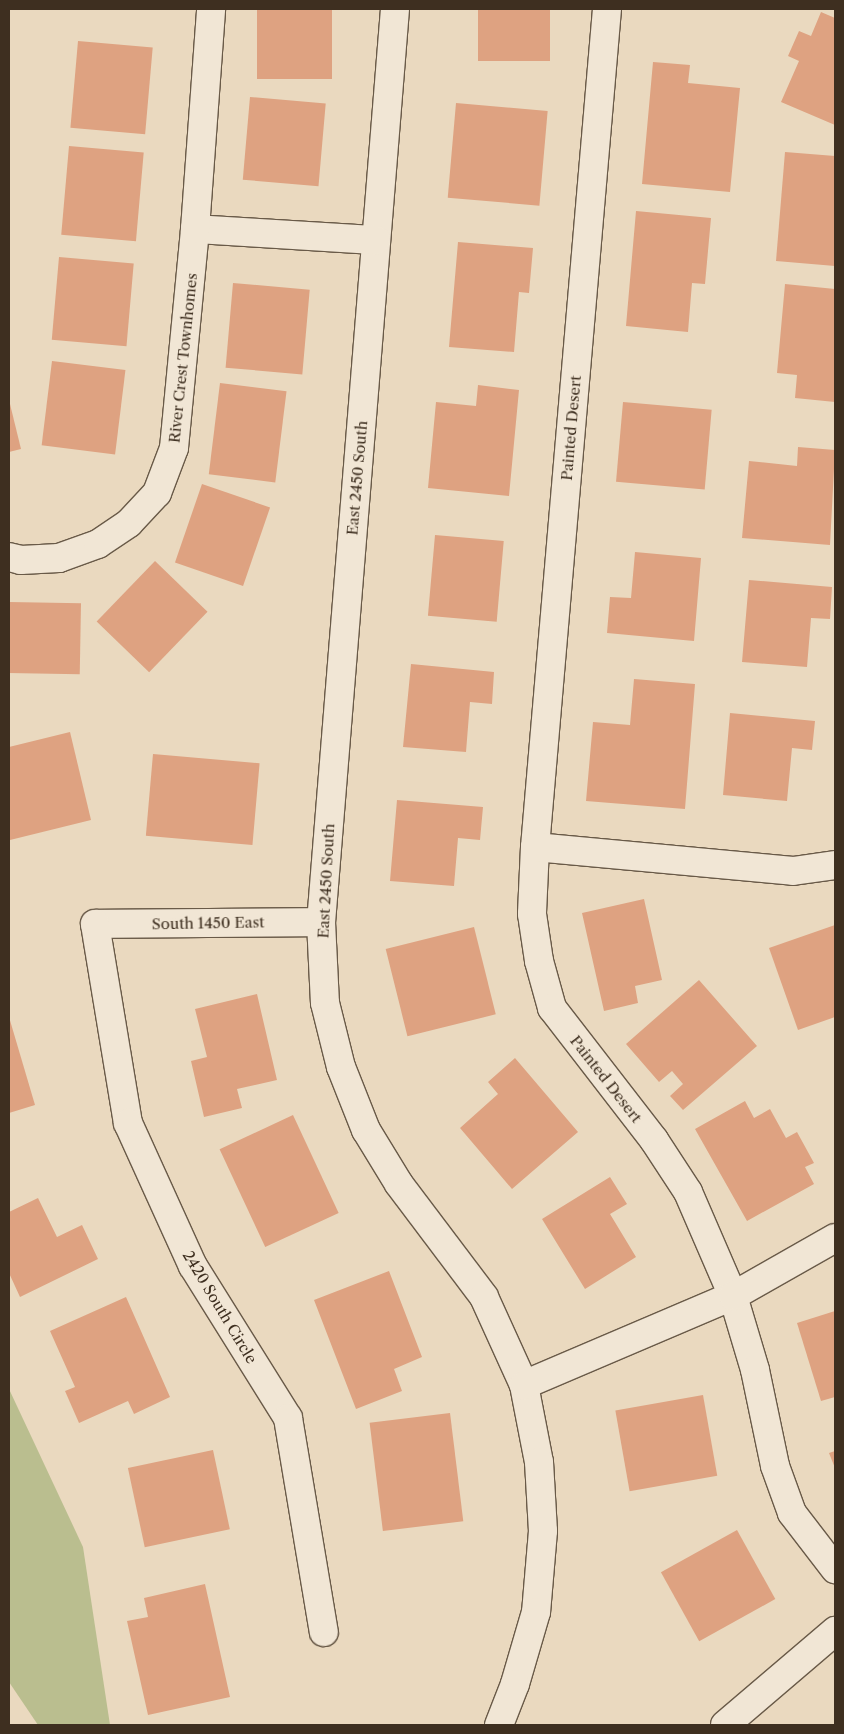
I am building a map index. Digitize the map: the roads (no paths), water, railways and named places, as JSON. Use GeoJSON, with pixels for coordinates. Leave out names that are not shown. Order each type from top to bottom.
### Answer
{"type":"FeatureCollection","features":[{"type":"Feature","properties":{"kind":"street","name":"River Crest Townhomes"},"geometry":{"type":"LineString","coordinates":[[9,558],[21,560],[59,558],[98,544],[129,523],[157,493],[174,448],[195,228],[208,9]]}},
{"type":"Feature","properties":{"kind":"street","name":"East 2450 South"},"geometry":{"type":"LineString","coordinates":[[395,9],[321,922],[326,1003],[341,1067],[366,1130],[399,1184],[484,1297],[524,1384],[539,1462],[544,1531],[536,1612],[515,1684],[499,1725]]}},
{"type":"Feature","properties":{"kind":"street","name":"Painted Desert"},"geometry":{"type":"LineString","coordinates":[[607,9],[535,847],[532,914],[539,962],[552,1008],[654,1140],[688,1192],[733,1296],[756,1370],[775,1466],[792,1513],[835,1569]]}},
{"type":"Feature","properties":{"kind":"street"},"geometry":{"type":"LineString","coordinates":[[195,228],[376,240]]}},
{"type":"Feature","properties":{"kind":"street"},"geometry":{"type":"LineString","coordinates":[[535,847],[793,872],[835,864]]}},
{"type":"Feature","properties":{"kind":"street","name":"South 1450 East"},"geometry":{"type":"LineString","coordinates":[[95,924],[321,922]]}},
{"type":"Feature","properties":{"kind":"street","name":"2420 South Circle"},"geometry":{"type":"LineString","coordinates":[[95,924],[128,1123],[193,1266],[288,1418],[324,1632]]}},
{"type":"Feature","properties":{"kind":"street"},"geometry":{"type":"LineString","coordinates":[[524,1384],[733,1296],[835,1238]]}},
{"type":"Feature","properties":{"kind":"street"},"geometry":{"type":"LineString","coordinates":[[725,1725],[835,1631]]}}]}
